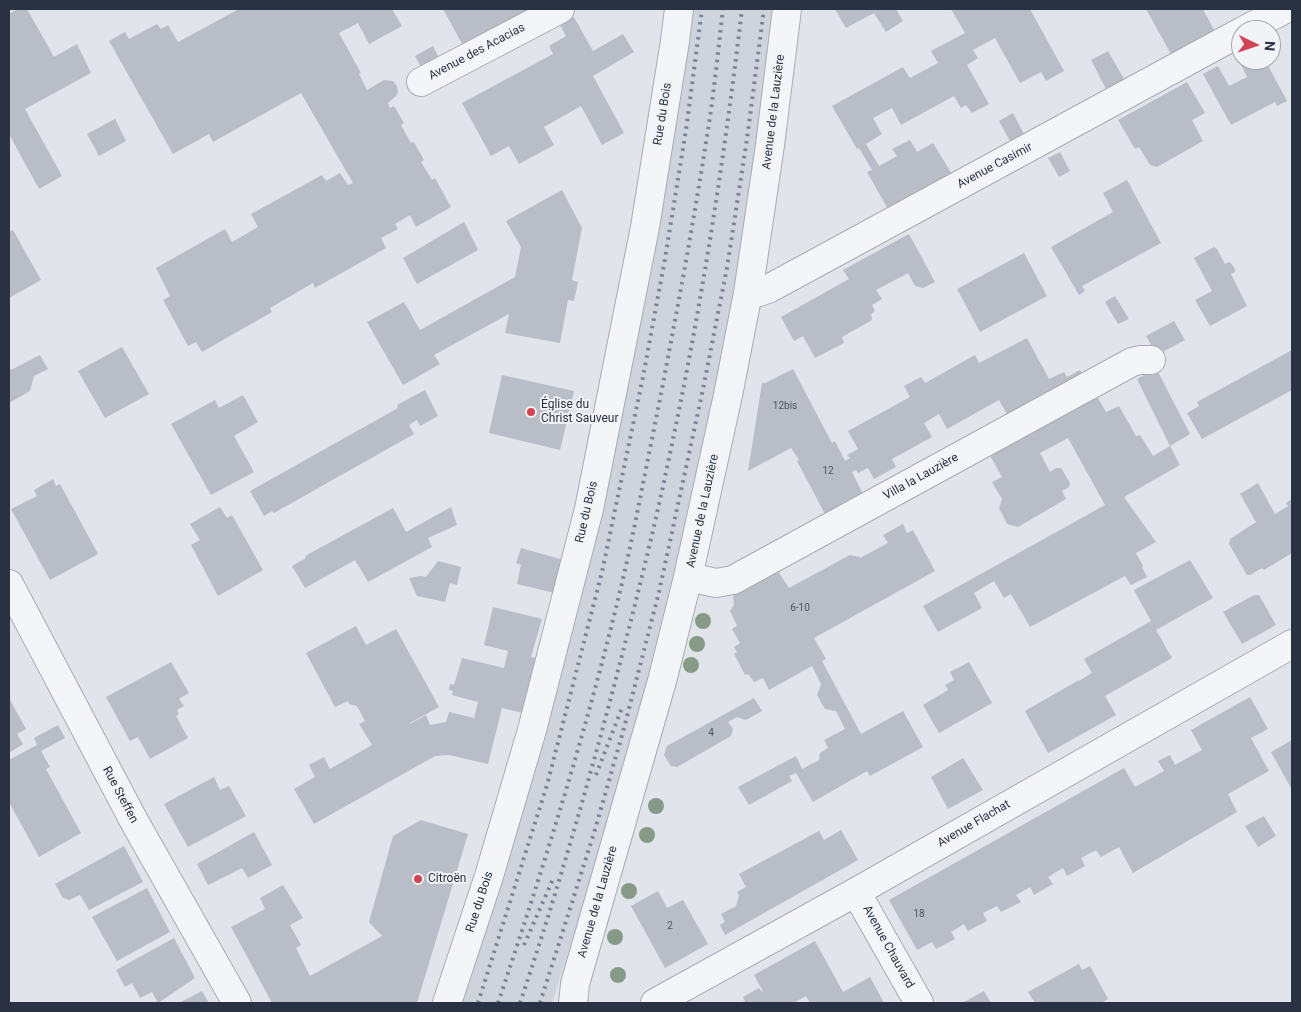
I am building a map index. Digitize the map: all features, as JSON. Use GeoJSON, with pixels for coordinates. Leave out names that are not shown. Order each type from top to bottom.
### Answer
{"type":"FeatureCollection","features":[{"type":"Feature","properties":{"kind":"street","name":"Avenue des Acacias"},"geometry":{"type":"LineString","coordinates":[[421,82],[560,9]]}},
{"type":"Feature","properties":{"kind":"street","name":"Rue du Bois"},"geometry":{"type":"LineString","coordinates":[[447,1003],[489,876],[532,730],[589,509],[645,226],[679,9]]}},
{"type":"Feature","properties":{"kind":"street","name":"Avenue de la Lauzière"},"geometry":{"type":"LineString","coordinates":[[573,1003],[575,984],[662,681],[688,577],[728,396],[748,293],[770,145],[787,9]]}},
{"type":"Feature","properties":{"kind":"street"},"geometry":{"type":"LineString","coordinates":[[1264,20],[1284,9]]}},
{"type":"Feature","properties":{"kind":"street","name":"Avenue Casimir"},"geometry":{"type":"LineString","coordinates":[[748,293],[760,292],[770,288],[1231,37]]}},
{"type":"Feature","properties":{"kind":"street","name":"Villa la Lauzière"},"geometry":{"type":"LineString","coordinates":[[688,577],[716,583],[732,580],[1132,362],[1151,360]]}},
{"type":"Feature","properties":{"kind":"street","name":"Rue Steffen"},"geometry":{"type":"LineString","coordinates":[[9,584],[134,821],[237,1003]]}},
{"type":"Feature","properties":{"kind":"street","name":"Avenue Flachat"},"geometry":{"type":"LineString","coordinates":[[655,1003],[1291,647]]}},
{"type":"Feature","properties":{"kind":"street","name":"Avenue Chauvard"},"geometry":{"type":"LineString","coordinates":[[856,892],[919,1003]]}},
{"type":"Feature","properties":{"kind":"shaded area"},"geometry":{"type":"Polygon","coordinates":[[[691,9],[776,9],[737,279],[694,492],[649,677],[590,884],[552,1003],[461,1003],[691,9]]]}},
{"type":"Feature","properties":{"kind":"building"},"geometry":{"type":"Polygon","coordinates":[[[18,9],[27,9],[54,57],[77,44],[91,73],[25,109],[62,176],[39,189],[9,134],[9,14],[18,9]]]}},
{"type":"Feature","properties":{"kind":"building"},"geometry":{"type":"Polygon","coordinates":[[[239,9],[392,9],[402,26],[369,44],[358,23],[339,33],[361,73],[359,74],[367,90],[384,80],[393,81],[397,86],[398,92],[396,96],[388,103],[390,108],[394,106],[404,123],[401,125],[411,143],[414,142],[424,160],[421,162],[432,180],[435,178],[451,207],[416,227],[410,215],[395,224],[398,229],[381,238],[386,248],[315,288],[313,283],[270,308],[272,312],[202,352],[196,342],[188,346],[163,300],[170,296],[156,268],[225,229],[232,242],[258,227],[251,214],[322,175],[326,181],[340,173],[348,185],[353,183],[301,93],[213,142],[209,134],[173,154],[109,41],[125,32],[129,39],[157,24],[161,29],[168,25],[178,42],[239,9]]]}},
{"type":"Feature","properties":{"kind":"building"},"geometry":{"type":"Polygon","coordinates":[[[443,9],[543,9],[466,51],[443,9]]]}},
{"type":"Feature","properties":{"kind":"building"},"geometry":{"type":"Polygon","coordinates":[[[835,9],[896,9],[903,21],[886,32],[874,13],[846,28],[835,9]]]}},
{"type":"Feature","properties":{"kind":"building"},"geometry":{"type":"Polygon","coordinates":[[[951,9],[1030,9],[1064,71],[1046,81],[1041,72],[1020,83],[995,38],[973,50],[978,58],[967,65],[989,104],[972,113],[966,105],[961,108],[954,96],[901,125],[892,108],[873,118],[882,134],[866,144],[879,166],[897,156],[892,149],[910,140],[917,152],[933,143],[952,174],[888,209],[867,172],[872,170],[859,148],[857,149],[832,106],[903,67],[910,78],[938,63],[931,51],[965,33],[951,9]]]}},
{"type":"Feature","properties":{"kind":"building"},"geometry":{"type":"Polygon","coordinates":[[[1146,9],[1203,9],[1214,30],[1171,54],[1146,9]]]}},
{"type":"Feature","properties":{"kind":"building"},"geometry":{"type":"Polygon","coordinates":[[[574,17],[593,51],[623,34],[634,52],[593,76],[624,133],[602,145],[581,106],[544,127],[554,145],[519,164],[509,146],[491,156],[462,103],[553,54],[549,46],[566,36],[560,25],[574,17]]]}},
{"type":"Feature","properties":{"kind":"building"},"geometry":{"type":"Polygon","coordinates":[[[433,46],[442,64],[425,74],[415,56],[433,46]]]}},
{"type":"Feature","properties":{"kind":"building"},"geometry":{"type":"Polygon","coordinates":[[[1108,51],[1124,79],[1106,89],[1091,60],[1108,51]]]}},
{"type":"Feature","properties":{"kind":"building"},"geometry":{"type":"Polygon","coordinates":[[[1218,66],[1229,86],[1247,77],[1244,70],[1270,70],[1287,101],[1277,106],[1275,102],[1231,125],[1203,74],[1218,66]]]}},
{"type":"Feature","properties":{"kind":"building"},"geometry":{"type":"Polygon","coordinates":[[[1187,82],[1205,113],[1192,120],[1203,141],[1157,167],[1150,165],[1139,147],[1135,149],[1118,120],[1187,82]]]}},
{"type":"Feature","properties":{"kind":"building"},"geometry":{"type":"Polygon","coordinates":[[[1013,113],[1024,134],[1010,141],[999,121],[1013,113]]]}},
{"type":"Feature","properties":{"kind":"building"},"geometry":{"type":"Polygon","coordinates":[[[115,119],[126,141],[99,156],[87,134],[115,119]]]}},
{"type":"Feature","properties":{"kind":"building"},"geometry":{"type":"Polygon","coordinates":[[[1060,152],[1070,171],[1059,177],[1048,158],[1060,152]]]}},
{"type":"Feature","properties":{"kind":"building"},"geometry":{"type":"Polygon","coordinates":[[[1127,180],[1161,243],[1082,286],[1085,291],[1079,295],[1051,247],[1113,212],[1103,193],[1127,180]]]}},
{"type":"Feature","properties":{"kind":"building"},"geometry":{"type":"Polygon","coordinates":[[[562,190],[582,228],[572,280],[578,282],[574,301],[568,300],[560,343],[505,333],[509,314],[434,355],[440,364],[403,385],[367,322],[404,302],[420,330],[515,277],[521,247],[506,221],[562,190]]]}},
{"type":"Feature","properties":{"kind":"building"},"geometry":{"type":"Polygon","coordinates":[[[464,222],[478,250],[417,284],[403,258],[464,222]]]}},
{"type":"Feature","properties":{"kind":"building"},"geometry":{"type":"Polygon","coordinates":[[[13,230],[41,280],[9,298],[9,232],[13,230]]]}},
{"type":"Feature","properties":{"kind":"building"},"geometry":{"type":"Polygon","coordinates":[[[909,234],[935,282],[923,288],[915,286],[908,273],[876,290],[882,299],[872,305],[875,311],[871,314],[872,320],[842,337],[844,343],[815,358],[803,336],[794,341],[781,317],[849,279],[843,270],[909,234]]]}},
{"type":"Feature","properties":{"kind":"building"},"geometry":{"type":"Polygon","coordinates":[[[1214,247],[1225,264],[1231,263],[1235,269],[1235,272],[1231,274],[1247,306],[1210,326],[1195,300],[1212,291],[1194,258],[1214,247]]]}},
{"type":"Feature","properties":{"kind":"building"},"geometry":{"type":"Polygon","coordinates":[[[1024,253],[1047,296],[980,332],[957,289],[1024,253]]]}},
{"type":"Feature","properties":{"kind":"building"},"geometry":{"type":"Polygon","coordinates":[[[1115,296],[1129,319],[1118,324],[1105,302],[1115,296]]]}},
{"type":"Feature","properties":{"kind":"building"},"geometry":{"type":"Polygon","coordinates":[[[1174,321],[1185,340],[1157,355],[1146,336],[1174,321]]]}},
{"type":"Feature","properties":{"kind":"building"},"geometry":{"type":"Polygon","coordinates":[[[1027,338],[1049,379],[1064,372],[1067,377],[1080,370],[1085,379],[1010,419],[999,400],[947,429],[939,414],[924,423],[932,437],[892,459],[896,467],[874,479],[868,468],[858,473],[856,470],[852,472],[863,494],[825,514],[797,461],[799,460],[791,448],[748,471],[762,383],[793,369],[832,443],[835,441],[845,461],[850,458],[847,455],[858,449],[848,431],[910,397],[904,386],[921,377],[925,383],[975,355],[979,363],[1027,338]]]}},
{"type":"Feature","properties":{"kind":"building"},"geometry":{"type":"Polygon","coordinates":[[[122,347],[149,394],[105,418],[78,371],[122,347]]]}},
{"type":"Feature","properties":{"kind":"building"},"geometry":{"type":"Polygon","coordinates":[[[1292,350],[1292,390],[1202,439],[1187,413],[1199,406],[1197,402],[1292,350]]]}},
{"type":"Feature","properties":{"kind":"building"},"geometry":{"type":"Polygon","coordinates":[[[40,355],[48,369],[34,376],[30,391],[9,403],[9,366],[11,370],[40,355]]]}},
{"type":"Feature","properties":{"kind":"building"},"geometry":{"type":"Polygon","coordinates":[[[1156,368],[1190,434],[1170,446],[1137,379],[1156,368]]]}},
{"type":"Feature","properties":{"kind":"building","name":"Église du Christ Sauveur"},"geometry":{"type":"Polygon","coordinates":[[[502,375],[574,391],[560,450],[489,433],[502,375]]]}},
{"type":"Feature","properties":{"kind":"building"},"geometry":{"type":"Polygon","coordinates":[[[425,390],[438,416],[420,426],[417,420],[409,425],[414,434],[274,513],[272,511],[264,516],[250,491],[398,408],[397,405],[425,390]]]}},
{"type":"Feature","properties":{"kind":"building"},"geometry":{"type":"Polygon","coordinates":[[[1095,393],[1106,412],[1119,406],[1136,436],[1140,435],[1153,456],[1170,446],[1180,465],[1124,497],[1156,542],[1136,553],[1147,577],[1131,585],[1125,576],[1030,627],[1011,594],[1004,598],[994,581],[974,593],[982,608],[938,632],[923,606],[1105,505],[1068,438],[1040,453],[1050,472],[1056,468],[1061,468],[1070,483],[1069,487],[1062,491],[1066,499],[1018,527],[1007,524],[999,508],[1002,499],[992,482],[1002,477],[988,452],[1095,393]]]}},
{"type":"Feature","properties":{"kind":"building"},"geometry":{"type":"Polygon","coordinates":[[[243,395],[258,422],[234,436],[254,472],[211,495],[171,424],[215,400],[219,408],[243,395]]]}},
{"type":"Feature","properties":{"kind":"building"},"geometry":{"type":"Polygon","coordinates":[[[53,479],[56,486],[60,484],[98,554],[50,580],[11,509],[37,496],[34,490],[53,479]]]}},
{"type":"Feature","properties":{"kind":"building"},"geometry":{"type":"Polygon","coordinates":[[[1258,483],[1275,514],[1288,506],[1286,503],[1292,499],[1292,553],[1264,570],[1262,568],[1247,575],[1229,544],[1230,539],[1256,522],[1240,494],[1258,483]]]}},
{"type":"Feature","properties":{"kind":"building"},"geometry":{"type":"Polygon","coordinates":[[[220,507],[227,518],[232,515],[263,570],[218,596],[191,545],[200,540],[190,524],[220,507]]]}},
{"type":"Feature","properties":{"kind":"building"},"geometry":{"type":"Polygon","coordinates":[[[451,507],[457,525],[428,538],[432,547],[368,582],[355,560],[305,588],[292,566],[306,558],[305,556],[393,508],[406,532],[451,507]]]}},
{"type":"Feature","properties":{"kind":"building"},"geometry":{"type":"Polygon","coordinates":[[[903,524],[907,533],[913,530],[935,571],[814,638],[826,659],[822,661],[861,734],[903,711],[923,747],[870,776],[867,771],[813,802],[796,773],[789,776],[792,781],[749,805],[738,787],[796,756],[802,769],[819,760],[820,753],[828,748],[824,740],[845,729],[836,711],[825,709],[817,695],[821,684],[812,666],[769,690],[763,678],[754,682],[748,674],[745,675],[734,654],[737,652],[734,647],[740,643],[732,629],[737,626],[730,611],[734,605],[733,597],[737,589],[776,568],[789,588],[850,555],[860,558],[888,543],[883,535],[903,524]]]}},
{"type":"Feature","properties":{"kind":"building"},"geometry":{"type":"Polygon","coordinates":[[[521,548],[564,560],[555,593],[517,584],[521,565],[516,563],[521,548]]]}},
{"type":"Feature","properties":{"kind":"building"},"geometry":{"type":"Polygon","coordinates":[[[1190,560],[1213,598],[1156,630],[1172,658],[1105,696],[1116,715],[1048,753],[1025,711],[1092,673],[1084,659],[1151,621],[1134,590],[1190,560]]]}},
{"type":"Feature","properties":{"kind":"building"},"geometry":{"type":"Polygon","coordinates":[[[438,561],[461,567],[457,585],[450,583],[445,602],[417,596],[409,578],[426,577],[438,561]]]}},
{"type":"Feature","properties":{"kind":"building"},"geometry":{"type":"Polygon","coordinates":[[[1254,595],[1259,595],[1276,625],[1242,644],[1223,612],[1254,595]]]}},
{"type":"Feature","properties":{"kind":"building"},"geometry":{"type":"Polygon","coordinates":[[[493,607],[542,619],[531,657],[538,659],[523,713],[502,708],[488,764],[449,755],[435,756],[314,824],[294,789],[315,777],[309,765],[324,757],[330,769],[372,745],[359,724],[365,721],[357,706],[349,704],[348,701],[335,707],[306,653],[356,626],[366,645],[396,629],[439,707],[410,724],[426,715],[430,725],[446,722],[449,712],[474,718],[478,702],[452,695],[453,691],[449,690],[450,684],[454,685],[462,658],[504,668],[508,651],[484,645],[493,607]]]}},
{"type":"Feature","properties":{"kind":"building"},"geometry":{"type":"Polygon","coordinates":[[[171,662],[189,693],[179,699],[184,706],[177,710],[179,714],[176,716],[188,738],[150,759],[138,737],[130,741],[106,697],[171,662]]]}},
{"type":"Feature","properties":{"kind":"building"},"geometry":{"type":"Polygon","coordinates":[[[969,662],[992,703],[939,733],[923,705],[948,690],[945,685],[954,680],[950,672],[969,662]]]}},
{"type":"Feature","properties":{"kind":"building"},"geometry":{"type":"Polygon","coordinates":[[[1250,697],[1268,729],[1251,738],[1269,771],[1228,794],[1237,812],[1133,873],[1119,847],[1101,857],[1096,850],[1081,858],[1085,866],[1067,876],[1063,868],[1048,877],[1053,884],[1034,895],[1030,887],[1016,895],[1021,902],[1001,912],[997,906],[983,913],[987,921],[968,931],[964,924],[951,932],[955,939],[936,949],[932,942],[917,950],[889,900],[1124,768],[1135,787],[1164,771],[1158,761],[1170,755],[1175,765],[1202,750],[1191,730],[1250,697]]]}},
{"type":"Feature","properties":{"kind":"building"},"geometry":{"type":"Polygon","coordinates":[[[9,698],[26,729],[17,734],[23,744],[9,753],[9,698]]]}},
{"type":"Feature","properties":{"kind":"building"},"geometry":{"type":"Polygon","coordinates":[[[754,698],[762,711],[746,720],[737,717],[728,722],[733,729],[731,736],[677,767],[671,766],[664,755],[667,746],[754,698]]]}},
{"type":"Feature","properties":{"kind":"building"},"geometry":{"type":"Polygon","coordinates":[[[58,725],[65,738],[41,751],[50,767],[46,769],[81,833],[39,857],[9,802],[9,760],[37,745],[34,738],[58,725]]]}},
{"type":"Feature","properties":{"kind":"building"},"geometry":{"type":"Polygon","coordinates":[[[1292,740],[1292,790],[1271,752],[1292,740]]]}},
{"type":"Feature","properties":{"kind":"building"},"geometry":{"type":"Polygon","coordinates":[[[963,758],[983,790],[948,809],[931,777],[963,758]]]}},
{"type":"Feature","properties":{"kind":"building"},"geometry":{"type":"Polygon","coordinates":[[[214,777],[220,790],[229,786],[246,816],[188,847],[164,804],[214,777]]]}},
{"type":"Feature","properties":{"kind":"building"},"geometry":{"type":"Polygon","coordinates":[[[1264,816],[1276,836],[1258,847],[1245,826],[1264,816]]]}},
{"type":"Feature","properties":{"kind":"building","name":"Citroën"},"geometry":{"type":"Polygon","coordinates":[[[421,820],[468,834],[417,1003],[272,1003],[231,927],[265,909],[260,898],[283,885],[303,918],[290,925],[301,945],[296,948],[310,976],[382,936],[369,922],[393,836],[421,820]]]}},
{"type":"Feature","properties":{"kind":"building"},"geometry":{"type":"Polygon","coordinates":[[[841,830],[858,860],[725,935],[720,925],[725,922],[721,914],[736,906],[739,896],[737,892],[746,887],[739,874],[819,831],[824,840],[841,830]]]}},
{"type":"Feature","properties":{"kind":"building"},"geometry":{"type":"Polygon","coordinates":[[[254,832],[272,865],[248,878],[242,868],[208,885],[197,864],[254,832]]]}},
{"type":"Feature","properties":{"kind":"building"},"geometry":{"type":"Polygon","coordinates":[[[124,846],[143,882],[89,910],[80,895],[69,900],[63,898],[55,884],[124,846]]]}},
{"type":"Feature","properties":{"kind":"building"},"geometry":{"type":"Polygon","coordinates":[[[147,888],[170,932],[117,961],[92,917],[147,888]]]}},
{"type":"Feature","properties":{"kind":"building"},"geometry":{"type":"Polygon","coordinates":[[[658,891],[667,908],[683,900],[708,944],[665,968],[631,906],[658,891]]]}},
{"type":"Feature","properties":{"kind":"building"},"geometry":{"type":"Polygon","coordinates":[[[174,938],[195,978],[158,1003],[152,992],[140,998],[132,983],[125,987],[116,970],[174,938]]]}},
{"type":"Feature","properties":{"kind":"building"},"geometry":{"type":"Polygon","coordinates":[[[815,941],[843,992],[870,977],[884,1003],[810,1003],[806,996],[793,1003],[740,1003],[745,1001],[743,997],[759,988],[763,991],[754,975],[815,941]]]}},
{"type":"Feature","properties":{"kind":"building"},"geometry":{"type":"Polygon","coordinates":[[[1079,964],[1082,970],[1090,966],[1108,999],[1101,1003],[1035,1003],[1028,992],[1079,964]]]}},
{"type":"Feature","properties":{"kind":"building"},"geometry":{"type":"Polygon","coordinates":[[[202,991],[209,1003],[179,1003],[202,991]]]}},
{"type":"Feature","properties":{"kind":"building"},"geometry":{"type":"Polygon","coordinates":[[[984,991],[991,1003],[962,1003],[984,991]]]}},
{"type":"Feature","properties":{"kind":"railway"},"geometry":{"type":"LineString","coordinates":[[478,1003],[547,785],[602,572],[643,377],[665,259],[686,130],[702,9]]}},
{"type":"Feature","properties":{"kind":"railway"},"geometry":{"type":"LineString","coordinates":[[498,1003],[567,788],[598,679],[625,570],[689,244],[714,88],[723,9]]}},
{"type":"Feature","properties":{"kind":"railway"},"geometry":{"type":"LineString","coordinates":[[520,1003],[561,875],[598,746],[661,494],[704,279],[721,171],[742,9]]}},
{"type":"Feature","properties":{"kind":"railway"},"geometry":{"type":"LineString","coordinates":[[540,1003],[594,833],[624,728],[659,592],[727,268],[747,139],[764,9]]}},
{"type":"Feature","properties":{"kind":"railway"},"geometry":{"type":"LineString","coordinates":[[596,775],[623,705]]}},
{"type":"Feature","properties":{"kind":"railway"},"geometry":{"type":"LineString","coordinates":[[524,945],[553,879]]}},
{"type":"Feature","properties":{"kind":"place","name":"Église du Christ Sauveur"},"geometry":{"type":"Point","coordinates":[531,412]}},
{"type":"Feature","properties":{"kind":"place","name":"Citroën"},"geometry":{"type":"Point","coordinates":[418,879]}}]}
